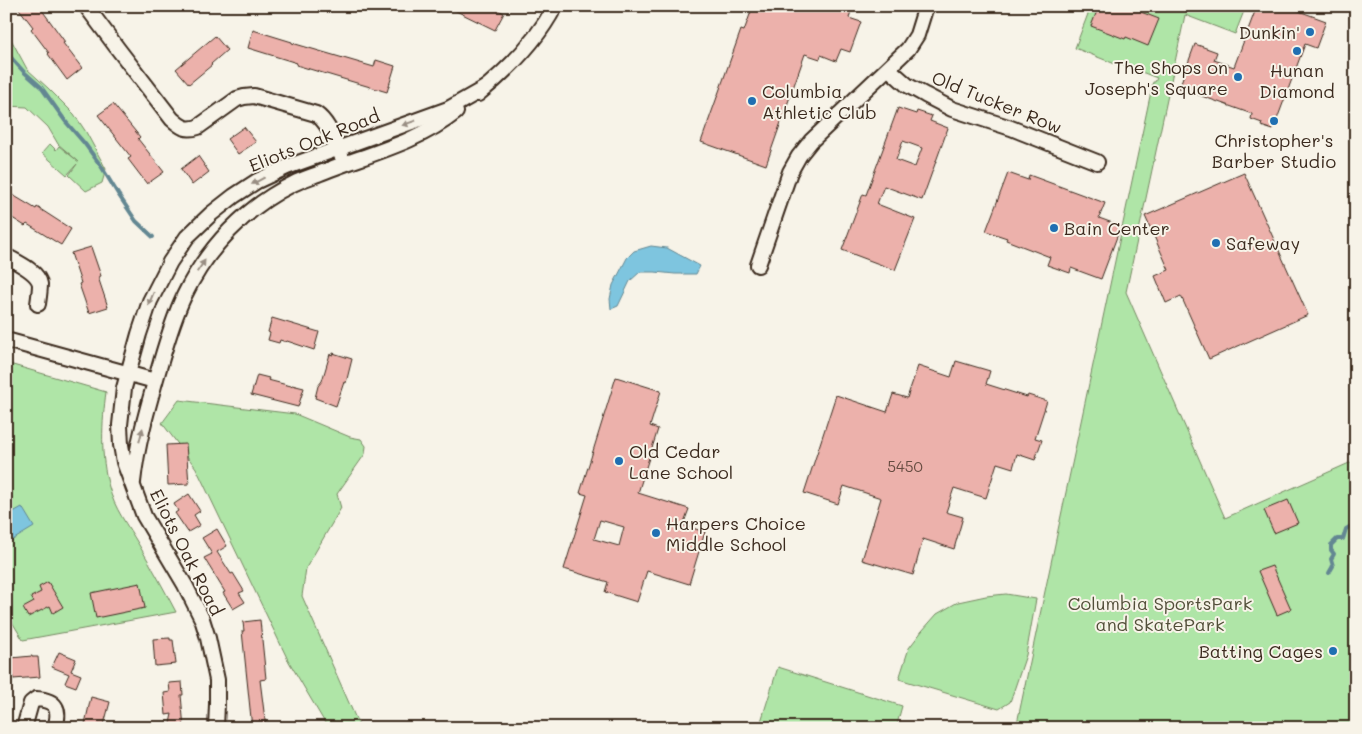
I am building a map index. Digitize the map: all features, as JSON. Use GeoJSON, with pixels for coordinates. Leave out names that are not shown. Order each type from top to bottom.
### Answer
{"type":"FeatureCollection","features":[{"type":"Feature","properties":{"kind":"street"},"geometry":{"type":"LineString","coordinates":[[86,6],[172,119],[179,125],[191,129],[237,99],[254,96],[316,114],[325,123],[345,163]]}},
{"type":"Feature","properties":{"kind":"street","name":"Eliots Oak Road"},"geometry":{"type":"LineString","coordinates":[[133,482],[136,455],[171,328],[184,295],[194,277],[228,231],[249,213],[293,184],[420,135],[452,115],[500,76],[530,44],[543,27],[555,6]]}},
{"type":"Feature","properties":{"kind":"street"},"geometry":{"type":"LineString","coordinates":[[758,265],[790,172],[799,156],[812,141],[908,49],[917,35],[926,6]]}},
{"type":"Feature","properties":{"kind":"street","name":"Old Tucker Row"},"geometry":{"type":"LineString","coordinates":[[889,69],[907,85],[952,109],[1011,128],[1097,162]]}},
{"type":"Feature","properties":{"kind":"street","name":"Eliots Oak Road"},"geometry":{"type":"LineString","coordinates":[[216,728],[217,680],[202,619],[185,585],[144,516],[124,462],[121,445],[120,425],[124,388],[150,301],[170,262],[187,237],[210,214],[257,181],[287,167],[448,108],[485,88]]}},
{"type":"Feature","properties":{"kind":"street"},"geometry":{"type":"LineString","coordinates":[[6,256],[37,276],[40,283],[38,304]]}},
{"type":"Feature","properties":{"kind":"street"},"geometry":{"type":"LineString","coordinates":[[6,340],[155,382]]}},
{"type":"Feature","properties":{"kind":"street"},"geometry":{"type":"LineString","coordinates":[[24,728],[31,703],[36,699],[42,699],[54,705],[57,711],[58,718],[55,728]]}},
{"type":"Feature","properties":{"kind":"green space","name":"Columbia SportsPark and SkatePark"},"geometry":{"type":"Polygon","coordinates":[[[1091,6],[1246,6],[1235,34],[1185,15],[1126,292],[1225,518],[1356,460],[1356,728],[1016,728],[1153,82],[1157,78],[1075,48],[1091,6]]]}},
{"type":"Feature","properties":{"kind":"green space"},"geometry":{"type":"Polygon","coordinates":[[[6,30],[27,69],[74,114],[86,132],[106,169],[102,183],[86,191],[69,175],[77,164],[67,175],[42,153],[50,144],[56,150],[59,146],[79,162],[58,144],[48,127],[27,107],[6,106],[6,30]]]}},
{"type":"Feature","properties":{"kind":"green space"},"geometry":{"type":"Polygon","coordinates":[[[6,363],[106,392],[103,451],[111,495],[176,612],[23,640],[6,612],[6,363]]]}},
{"type":"Feature","properties":{"kind":"green space"},"geometry":{"type":"Polygon","coordinates":[[[179,400],[295,414],[350,437],[361,439],[366,446],[365,454],[337,494],[341,508],[306,568],[302,596],[360,728],[328,728],[288,660],[196,468],[162,423],[179,400]]]}},
{"type":"Feature","properties":{"kind":"green space"},"geometry":{"type":"Polygon","coordinates":[[[1006,594],[1036,599],[1026,655],[1010,702],[999,709],[899,679],[909,648],[937,614],[958,602],[1006,594]]]}},
{"type":"Feature","properties":{"kind":"green space"},"geometry":{"type":"Polygon","coordinates":[[[778,667],[902,706],[896,728],[759,728],[778,667]]]}},
{"type":"Feature","properties":{"kind":"water"},"geometry":{"type":"Polygon","coordinates":[[[651,246],[667,248],[700,266],[696,274],[640,272],[630,281],[618,306],[611,309],[610,299],[613,285],[627,258],[634,251],[651,246]]]}},
{"type":"Feature","properties":{"kind":"water"},"geometry":{"type":"Polygon","coordinates":[[[22,507],[34,527],[6,544],[6,516],[22,507]]]}},
{"type":"Feature","properties":{"kind":"building"},"geometry":{"type":"Polygon","coordinates":[[[17,6],[39,6],[82,68],[67,80],[31,29],[33,27],[17,6]]]}},
{"type":"Feature","properties":{"kind":"building"},"geometry":{"type":"Polygon","coordinates":[[[446,6],[490,6],[504,13],[495,30],[446,6]]]}},
{"type":"Feature","properties":{"kind":"building","name":"Columbia Athletic Club"},"geometry":{"type":"Polygon","coordinates":[[[753,6],[850,6],[849,18],[861,22],[850,52],[841,49],[836,61],[821,55],[820,59],[805,54],[766,165],[701,142],[741,30],[744,31],[753,6]]]}},
{"type":"Feature","properties":{"kind":"building"},"geometry":{"type":"Polygon","coordinates":[[[1099,6],[1143,6],[1141,12],[1159,19],[1148,46],[1091,26],[1099,6]]]}},
{"type":"Feature","properties":{"kind":"building","name":"The Shops on Joseph's Square"},"geometry":{"type":"Polygon","coordinates":[[[1257,6],[1285,6],[1326,21],[1316,48],[1305,44],[1273,130],[1261,126],[1262,123],[1251,119],[1252,114],[1179,88],[1195,44],[1217,52],[1214,60],[1234,67],[1257,6]]]}},
{"type":"Feature","properties":{"kind":"building"},"geometry":{"type":"Polygon","coordinates":[[[253,30],[374,67],[376,60],[395,66],[387,92],[296,65],[297,63],[248,48],[253,30]]]}},
{"type":"Feature","properties":{"kind":"building"},"geometry":{"type":"Polygon","coordinates":[[[215,36],[227,50],[189,84],[176,69],[215,36]]]}},
{"type":"Feature","properties":{"kind":"building"},"geometry":{"type":"Polygon","coordinates":[[[113,104],[140,137],[138,139],[164,172],[147,184],[128,159],[131,157],[98,115],[113,104]]]}},
{"type":"Feature","properties":{"kind":"building"},"geometry":{"type":"Polygon","coordinates":[[[898,108],[916,114],[917,111],[932,116],[930,121],[948,128],[922,200],[884,186],[877,204],[915,219],[895,270],[842,250],[863,194],[866,195],[898,108]],[[903,141],[896,160],[915,167],[922,148],[903,141]]]}},
{"type":"Feature","properties":{"kind":"building"},"geometry":{"type":"Polygon","coordinates":[[[244,127],[256,142],[238,154],[227,139],[244,127]]]}},
{"type":"Feature","properties":{"kind":"building"},"geometry":{"type":"Polygon","coordinates":[[[198,156],[209,172],[192,185],[181,169],[198,156]]]}},
{"type":"Feature","properties":{"kind":"building","name":"Bain Center"},"geometry":{"type":"Polygon","coordinates":[[[1008,173],[1028,180],[1029,175],[1105,203],[1099,218],[1121,226],[1101,279],[1071,268],[1070,273],[1047,265],[1050,257],[986,231],[1008,173]]]}},
{"type":"Feature","properties":{"kind":"building","name":"Safeway"},"geometry":{"type":"Polygon","coordinates":[[[1244,173],[1308,315],[1209,359],[1181,296],[1166,303],[1155,276],[1169,270],[1145,216],[1244,173]]]}},
{"type":"Feature","properties":{"kind":"building"},"geometry":{"type":"Polygon","coordinates":[[[6,191],[36,209],[37,207],[71,229],[61,245],[27,224],[25,226],[6,214],[6,191]]]}},
{"type":"Feature","properties":{"kind":"building"},"geometry":{"type":"Polygon","coordinates":[[[91,247],[101,276],[98,277],[108,307],[89,313],[71,253],[91,247]]]}},
{"type":"Feature","properties":{"kind":"building"},"geometry":{"type":"Polygon","coordinates":[[[272,318],[319,332],[314,350],[287,341],[280,340],[279,343],[268,340],[272,318]]]}},
{"type":"Feature","properties":{"kind":"building"},"geometry":{"type":"Polygon","coordinates":[[[333,353],[352,359],[346,383],[344,382],[336,406],[315,398],[330,354],[333,355],[333,353]]]}},
{"type":"Feature","properties":{"kind":"building","name":"Harpers Choice Middle School"},"geometry":{"type":"Polygon","coordinates":[[[956,361],[990,371],[986,384],[1027,397],[1028,395],[1047,401],[1035,438],[1042,440],[1035,460],[1017,454],[1013,468],[997,463],[986,498],[954,488],[946,512],[963,517],[954,549],[923,539],[913,575],[862,560],[881,498],[844,486],[838,504],[804,493],[836,395],[887,412],[893,394],[907,398],[918,366],[951,377],[956,361]]]}},
{"type":"Feature","properties":{"kind":"building"},"geometry":{"type":"Polygon","coordinates":[[[257,375],[269,378],[268,380],[304,388],[298,407],[251,395],[257,375]]]}},
{"type":"Feature","properties":{"kind":"building","name":"Old Cedar Lane School"},"geometry":{"type":"Polygon","coordinates":[[[616,377],[661,391],[650,426],[658,429],[638,493],[689,509],[683,525],[705,532],[689,584],[647,571],[637,602],[605,592],[608,582],[564,569],[587,495],[580,493],[616,377]],[[600,520],[594,539],[619,546],[624,527],[600,520]]]}},
{"type":"Feature","properties":{"kind":"building"},"geometry":{"type":"Polygon","coordinates":[[[186,444],[189,484],[168,485],[166,445],[186,444]]]}},
{"type":"Feature","properties":{"kind":"building"},"geometry":{"type":"Polygon","coordinates":[[[189,494],[200,511],[194,515],[200,525],[188,532],[175,513],[178,511],[174,504],[189,494]]]}},
{"type":"Feature","properties":{"kind":"building"},"geometry":{"type":"Polygon","coordinates":[[[1288,500],[1298,523],[1274,533],[1264,510],[1288,500]]]}},
{"type":"Feature","properties":{"kind":"building"},"geometry":{"type":"Polygon","coordinates":[[[217,529],[227,546],[217,552],[244,591],[239,593],[245,602],[233,609],[204,558],[212,554],[202,538],[217,529]]]}},
{"type":"Feature","properties":{"kind":"building"},"geometry":{"type":"Polygon","coordinates":[[[1272,566],[1291,609],[1277,615],[1258,571],[1272,566]]]}},
{"type":"Feature","properties":{"kind":"building"},"geometry":{"type":"Polygon","coordinates":[[[48,582],[63,607],[53,613],[50,606],[28,617],[23,608],[34,602],[31,597],[41,592],[39,587],[48,582]]]}},
{"type":"Feature","properties":{"kind":"building"},"geometry":{"type":"Polygon","coordinates":[[[140,583],[145,608],[96,618],[91,593],[140,583]]]}},
{"type":"Feature","properties":{"kind":"building"},"geometry":{"type":"Polygon","coordinates":[[[260,620],[266,679],[260,680],[266,728],[252,728],[242,631],[244,631],[243,622],[260,620]]]}},
{"type":"Feature","properties":{"kind":"building"},"geometry":{"type":"Polygon","coordinates":[[[170,638],[170,640],[173,640],[176,664],[155,666],[153,639],[170,638]]]}},
{"type":"Feature","properties":{"kind":"building"},"geometry":{"type":"Polygon","coordinates":[[[59,652],[76,659],[71,671],[81,675],[76,687],[65,683],[69,674],[52,667],[59,652]]]}},
{"type":"Feature","properties":{"kind":"building"},"geometry":{"type":"Polygon","coordinates":[[[38,657],[40,677],[13,679],[11,658],[38,657]]]}},
{"type":"Feature","properties":{"kind":"building"},"geometry":{"type":"Polygon","coordinates":[[[182,682],[183,695],[181,695],[184,728],[169,728],[172,714],[166,715],[164,693],[170,692],[169,683],[182,682]]]}},
{"type":"Feature","properties":{"kind":"building"},"geometry":{"type":"Polygon","coordinates":[[[91,697],[110,702],[103,728],[84,728],[91,697]]]}},
{"type":"Feature","properties":{"kind":"waterway"},"geometry":{"type":"LineString","coordinates":[[6,52],[41,87],[101,166],[136,221],[153,237]]}},
{"type":"Feature","properties":{"kind":"waterway"},"geometry":{"type":"LineString","coordinates":[[1353,485],[1352,495],[1354,500]]}},
{"type":"Feature","properties":{"kind":"waterway"},"geometry":{"type":"LineString","coordinates":[[1329,573],[1333,566],[1331,559],[1334,554],[1331,550],[1331,545],[1337,539],[1343,539],[1346,529],[1353,525],[1356,520]]}},
{"type":"Feature","properties":{"kind":"place","name":"Dunkin'"},"geometry":{"type":"Point","coordinates":[1310,32]}},
{"type":"Feature","properties":{"kind":"place","name":"Hunan Diamond"},"geometry":{"type":"Point","coordinates":[1297,51]}},
{"type":"Feature","properties":{"kind":"place","name":"The Shops on Joseph's Square"},"geometry":{"type":"Point","coordinates":[1238,77]}},
{"type":"Feature","properties":{"kind":"place","name":"Columbia Athletic Club"},"geometry":{"type":"Point","coordinates":[752,101]}},
{"type":"Feature","properties":{"kind":"place","name":"Christopher's Barber Studio"},"geometry":{"type":"Point","coordinates":[1274,121]}},
{"type":"Feature","properties":{"kind":"place","name":"Bain Center"},"geometry":{"type":"Point","coordinates":[1054,228]}},
{"type":"Feature","properties":{"kind":"place","name":"Safeway"},"geometry":{"type":"Point","coordinates":[1216,243]}},
{"type":"Feature","properties":{"kind":"place","name":"Old Cedar Lane School"},"geometry":{"type":"Point","coordinates":[619,461]}},
{"type":"Feature","properties":{"kind":"place","name":"Harpers Choice Middle School"},"geometry":{"type":"Point","coordinates":[656,533]}},
{"type":"Feature","properties":{"kind":"place","name":"Batting Cages"},"geometry":{"type":"Point","coordinates":[1333,651]}}]}
